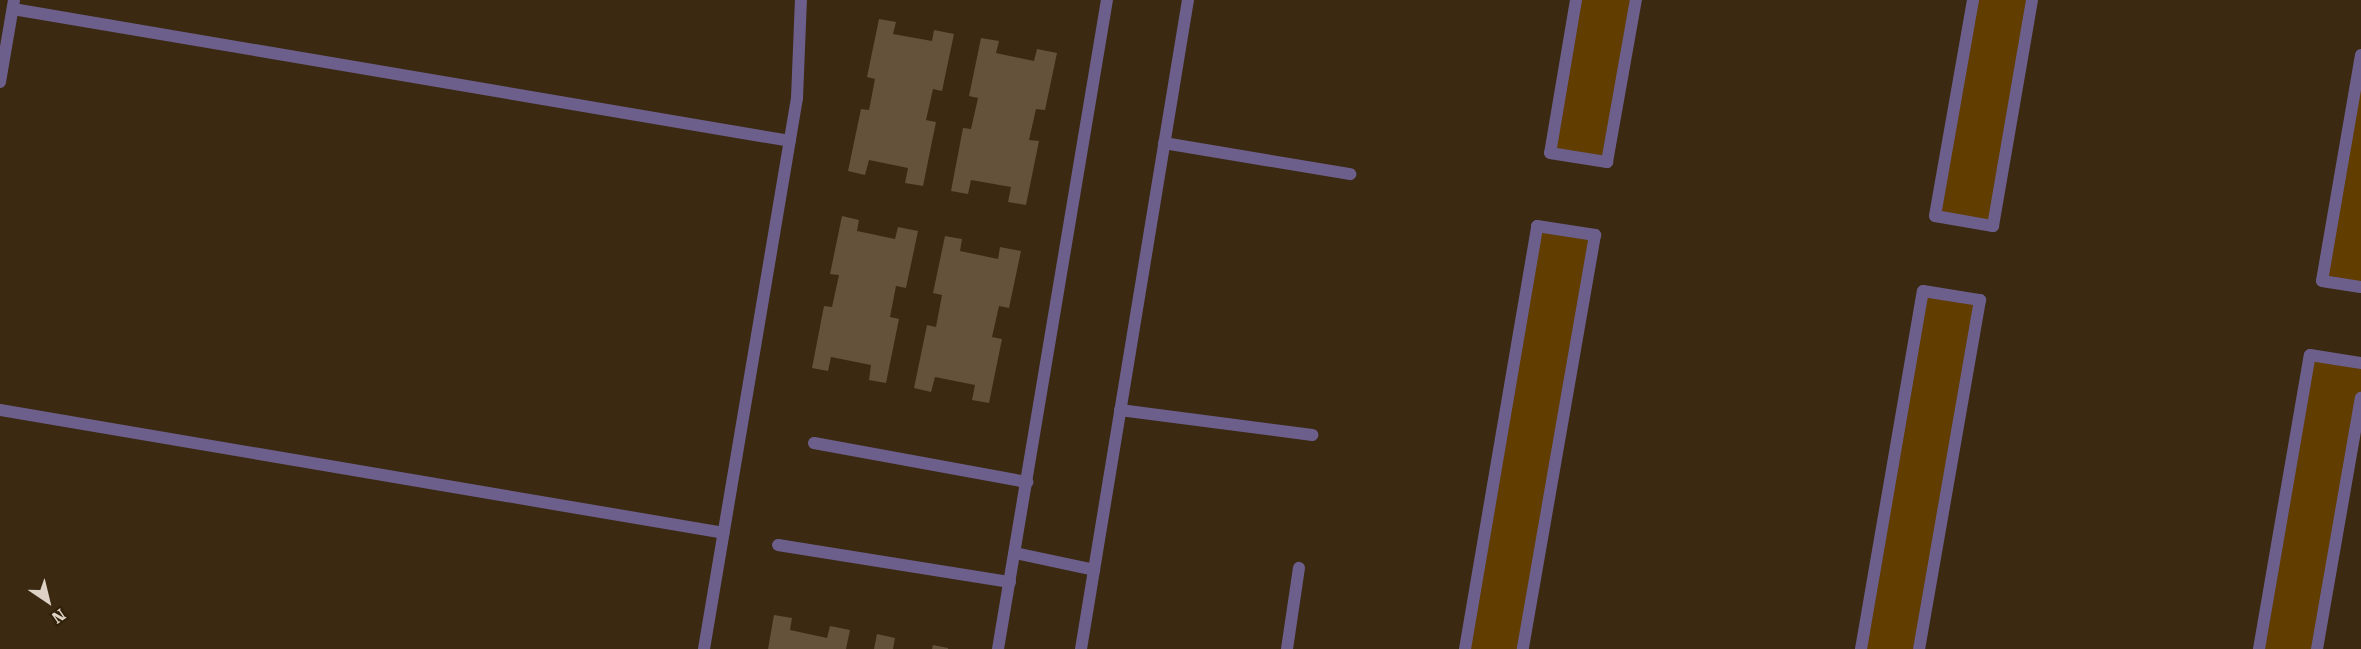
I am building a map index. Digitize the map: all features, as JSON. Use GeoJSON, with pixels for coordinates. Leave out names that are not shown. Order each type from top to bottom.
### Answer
{"type":"FeatureCollection","features":[{"type":"Feature","properties":{"kind":"street"},"geometry":{"type":"LineString","coordinates":[[704,649],[790,141],[801,0]]}},
{"type":"Feature","properties":{"kind":"street"},"geometry":{"type":"LineString","coordinates":[[998,649],[1107,0]]}},
{"type":"Feature","properties":{"kind":"street"},"geometry":{"type":"LineString","coordinates":[[1081,649],[1188,0]]}},
{"type":"Feature","properties":{"kind":"street"},"geometry":{"type":"LineString","coordinates":[[1576,0],[1550,153],[1607,162],[1636,0]]}},
{"type":"Feature","properties":{"kind":"street"},"geometry":{"type":"LineString","coordinates":[[1973,0],[1935,216],[1993,226],[2032,0]]}},
{"type":"Feature","properties":{"kind":"street"},"geometry":{"type":"LineString","coordinates":[[0,82],[13,5],[790,141]]}},
{"type":"Feature","properties":{"kind":"street"},"geometry":{"type":"LineString","coordinates":[[2361,55],[2322,281],[2361,287]]}},
{"type":"Feature","properties":{"kind":"street"},"geometry":{"type":"LineString","coordinates":[[1164,142],[1350,174]]}},
{"type":"Feature","properties":{"kind":"street"},"geometry":{"type":"LineString","coordinates":[[1465,649],[1537,226],[1595,235],[1523,649]]}},
{"type":"Feature","properties":{"kind":"street"},"geometry":{"type":"LineString","coordinates":[[1861,649],[1923,291],[1980,300],[1919,649]]}},
{"type":"Feature","properties":{"kind":"street"},"geometry":{"type":"LineString","coordinates":[[2259,649],[2310,355],[2361,363]]}},
{"type":"Feature","properties":{"kind":"street"},"geometry":{"type":"LineString","coordinates":[[2317,649],[2361,398]]}},
{"type":"Feature","properties":{"kind":"street"},"geometry":{"type":"LineString","coordinates":[[0,410],[724,533]]}},
{"type":"Feature","properties":{"kind":"street"},"geometry":{"type":"LineString","coordinates":[[1120,410],[1312,435]]}},
{"type":"Feature","properties":{"kind":"street"},"geometry":{"type":"LineString","coordinates":[[814,443],[1027,482]]}},
{"type":"Feature","properties":{"kind":"street"},"geometry":{"type":"LineString","coordinates":[[778,545],[1010,582]]}},
{"type":"Feature","properties":{"kind":"street"},"geometry":{"type":"LineString","coordinates":[[1015,553],[1094,570]]}},
{"type":"Feature","properties":{"kind":"street"},"geometry":{"type":"LineString","coordinates":[[1287,649],[1299,568]]}},
{"type":"Feature","properties":{"kind":"shaded area"},"geometry":{"type":"Polygon","coordinates":[[[1576,0],[1636,0],[1607,162],[1550,153],[1576,0]]]}},
{"type":"Feature","properties":{"kind":"shaded area"},"geometry":{"type":"Polygon","coordinates":[[[1973,0],[2032,0],[1993,226],[1935,216],[1973,0]]]}},
{"type":"Feature","properties":{"kind":"shaded area"},"geometry":{"type":"Polygon","coordinates":[[[2361,55],[2361,287],[2322,281],[2361,55]]]}},
{"type":"Feature","properties":{"kind":"shaded area"},"geometry":{"type":"Polygon","coordinates":[[[1537,226],[1595,235],[1523,649],[1465,649],[1537,226]]]}},
{"type":"Feature","properties":{"kind":"shaded area"},"geometry":{"type":"Polygon","coordinates":[[[1923,291],[1980,300],[1919,649],[1861,649],[1923,291]]]}},
{"type":"Feature","properties":{"kind":"shaded area"},"geometry":{"type":"Polygon","coordinates":[[[2310,355],[2361,363],[2361,398],[2317,649],[2259,649],[2310,355]]]}},
{"type":"Feature","properties":{"kind":"building"},"geometry":{"type":"Polygon","coordinates":[[[879,19],[896,22],[893,34],[932,41],[934,30],[954,34],[942,91],[933,89],[926,120],[936,122],[923,186],[905,183],[908,168],[869,160],[865,175],[848,171],[861,109],[869,110],[875,79],[867,77],[879,19]]]}},
{"type":"Feature","properties":{"kind":"building"},"geometry":{"type":"Polygon","coordinates":[[[981,38],[999,41],[996,53],[1034,61],[1037,49],[1057,53],[1045,110],[1036,109],[1029,140],[1039,141],[1026,205],[1008,202],[1011,187],[971,180],[968,194],[951,191],[963,128],[971,129],[978,98],[969,96],[981,38]]]}},
{"type":"Feature","properties":{"kind":"building"},"geometry":{"type":"Polygon","coordinates":[[[842,216],[859,220],[857,231],[895,239],[898,227],[918,231],[906,288],[896,286],[890,317],[899,319],[886,383],[869,380],[871,365],[831,357],[828,371],[812,368],[824,306],[832,307],[839,275],[830,274],[842,216]]]}},
{"type":"Feature","properties":{"kind":"building"},"geometry":{"type":"Polygon","coordinates":[[[945,236],[962,239],[960,251],[998,259],[1000,247],[1021,251],[1009,308],[999,306],[992,337],[1002,339],[989,403],[972,400],[975,385],[935,377],[931,392],[914,388],[927,325],[936,327],[942,295],[933,293],[945,236]]]}},
{"type":"Feature","properties":{"kind":"building"},"geometry":{"type":"Polygon","coordinates":[[[774,615],[792,618],[790,630],[827,638],[830,626],[850,630],[846,649],[768,649],[774,615]]]}},
{"type":"Feature","properties":{"kind":"building"},"geometry":{"type":"Polygon","coordinates":[[[877,634],[895,638],[893,649],[874,649],[877,634]]]}},
{"type":"Feature","properties":{"kind":"building"},"geometry":{"type":"Polygon","coordinates":[[[933,645],[948,648],[948,649],[932,649],[933,645]]]}}]}
